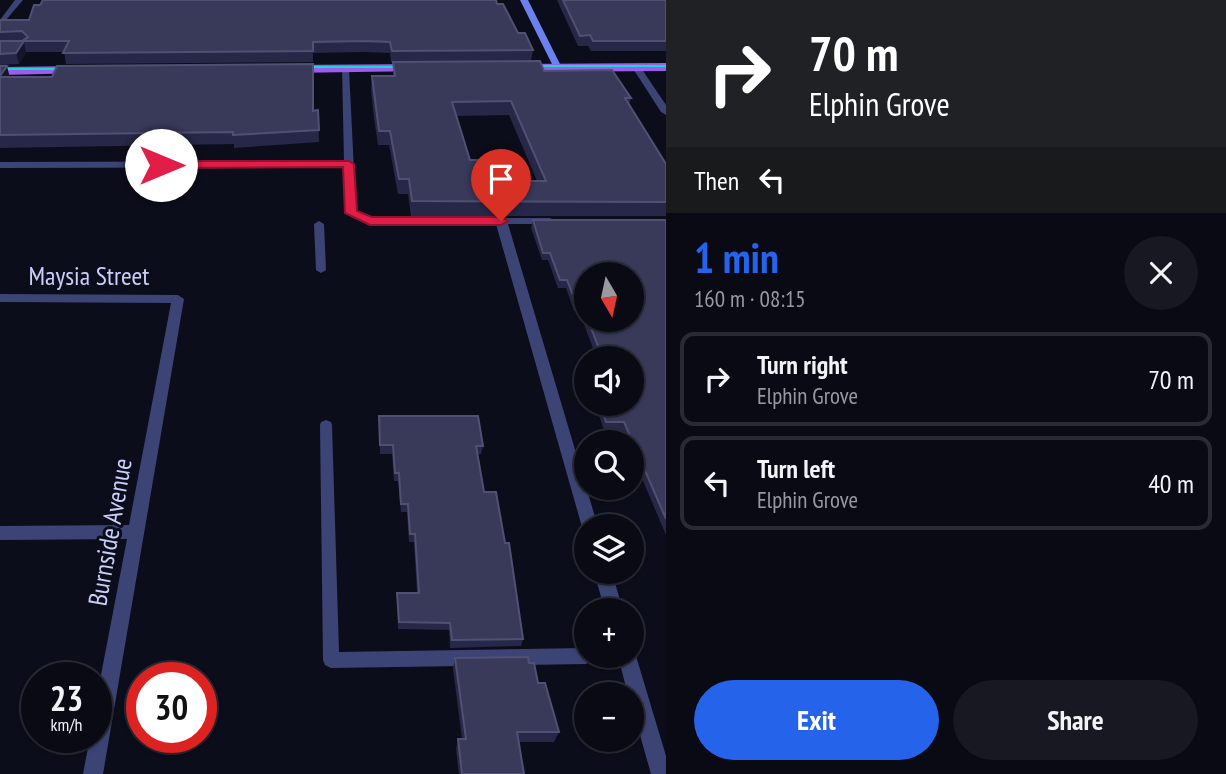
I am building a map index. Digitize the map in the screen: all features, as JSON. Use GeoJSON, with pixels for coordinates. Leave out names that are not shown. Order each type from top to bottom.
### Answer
{"type":"FeatureCollection","features":[{"type":"Feature","properties":{"kind":"main road"},"geometry":{"type":"LineString","coordinates":[[505,68],[666,67]]}},
{"type":"Feature","properties":{"kind":"main road"},"geometry":{"type":"LineString","coordinates":[[276,69],[438,68]]}},
{"type":"Feature","properties":{"kind":"main road"},"geometry":{"type":"LineString","coordinates":[[0,71],[97,70]]}},
{"type":"Feature","properties":{"kind":"street"},"geometry":{"type":"LineString","coordinates":[[0,25],[19,0]]}},
{"type":"Feature","properties":{"kind":"street"},"geometry":{"type":"LineString","coordinates":[[524,0],[558,68]]}},
{"type":"Feature","properties":{"kind":"street"},"geometry":{"type":"LineString","coordinates":[[636,67],[666,112]]}},
{"type":"Feature","properties":{"kind":"street"},"geometry":{"type":"LineString","coordinates":[[345,69],[351,213],[370,221],[556,221]]}},
{"type":"Feature","properties":{"kind":"street"},"geometry":{"type":"LineString","coordinates":[[0,165],[349,164]]}},
{"type":"Feature","properties":{"kind":"street"},"geometry":{"type":"LineString","coordinates":[[501,221],[586,514]]}},
{"type":"Feature","properties":{"kind":"street","name":"Maysia Street"},"geometry":{"type":"LineString","coordinates":[[0,298],[178,299]]}},
{"type":"Feature","properties":{"kind":"street","name":"Burnside Avenue"},"geometry":{"type":"LineString","coordinates":[[93,774],[178,299]]}},
{"type":"Feature","properties":{"kind":"street"},"geometry":{"type":"LineString","coordinates":[[0,533],[135,532]]}},
{"type":"Feature","properties":{"kind":"street"},"geometry":{"type":"LineString","coordinates":[[630,668],[661,774]]}},
{"type":"Feature","properties":{"kind":"lane"},"geometry":{"type":"LineString","coordinates":[[319,224],[321,271]]}},
{"type":"Feature","properties":{"kind":"lane"},"geometry":{"type":"LineString","coordinates":[[326,425],[331,660],[574,656]]}},
{"type":"Feature","properties":{"kind":"building"},"geometry":{"type":"Polygon","coordinates":[[[43,0],[496,0],[497,4],[503,4],[518,33],[525,33],[533,50],[392,51],[390,42],[365,41],[313,42],[313,51],[63,53],[69,41],[24,41],[16,53],[0,54],[0,41],[22,41],[28,37],[22,31],[0,32],[0,20],[29,20],[34,5],[40,5],[43,0]]]}},
{"type":"Feature","properties":{"kind":"building"},"geometry":{"type":"Polygon","coordinates":[[[563,0],[666,0],[666,41],[593,41],[590,35],[580,36],[563,0]]]}},
{"type":"Feature","properties":{"kind":"building"},"geometry":{"type":"Polygon","coordinates":[[[540,61],[544,71],[612,70],[631,98],[625,98],[666,164],[666,202],[412,201],[409,179],[399,179],[390,131],[379,131],[372,76],[395,76],[393,62],[540,61]],[[511,101],[452,102],[470,160],[489,160],[496,181],[546,181],[511,101]]]}},
{"type":"Feature","properties":{"kind":"building"},"geometry":{"type":"Polygon","coordinates":[[[313,64],[313,111],[318,110],[319,130],[233,135],[233,132],[0,135],[0,77],[52,77],[57,66],[313,64]]]}},
{"type":"Feature","properties":{"kind":"building"},"geometry":{"type":"Polygon","coordinates":[[[0,66],[7,66],[0,76],[0,66]]]}},
{"type":"Feature","properties":{"kind":"building"},"geometry":{"type":"Polygon","coordinates":[[[533,220],[666,220],[666,519],[644,468],[644,430],[627,430],[624,422],[606,422],[604,416],[644,416],[644,346],[598,346],[593,332],[644,332],[644,262],[574,262],[574,298],[567,280],[560,280],[550,253],[543,253],[533,220]]]}},
{"type":"Feature","properties":{"kind":"building"},"geometry":{"type":"Polygon","coordinates":[[[379,416],[478,416],[483,446],[476,446],[484,492],[496,492],[505,543],[509,543],[523,639],[452,640],[450,623],[399,622],[397,593],[419,593],[415,534],[410,534],[408,504],[401,504],[399,473],[395,473],[393,445],[380,445],[379,416]]]}},
{"type":"Feature","properties":{"kind":"building"},"geometry":{"type":"Polygon","coordinates":[[[528,657],[529,663],[534,663],[538,683],[545,683],[559,732],[517,732],[524,774],[462,774],[458,739],[466,739],[455,658],[528,657]]]}},
{"type":"Feature","properties":{"kind":"tram line"},"geometry":{"type":"LineString","coordinates":[[521,66],[666,66]]}},
{"type":"Feature","properties":{"kind":"tram line"},"geometry":{"type":"LineString","coordinates":[[294,67],[413,67]]}},
{"type":"Feature","properties":{"kind":"tram line"},"geometry":{"type":"LineString","coordinates":[[0,69],[73,69]]}},
{"type":"Feature","properties":{"kind":"route"},"geometry":{"type":"LineString","coordinates":[[161,165],[349,164],[351,213],[370,221],[501,221]]}}]}
